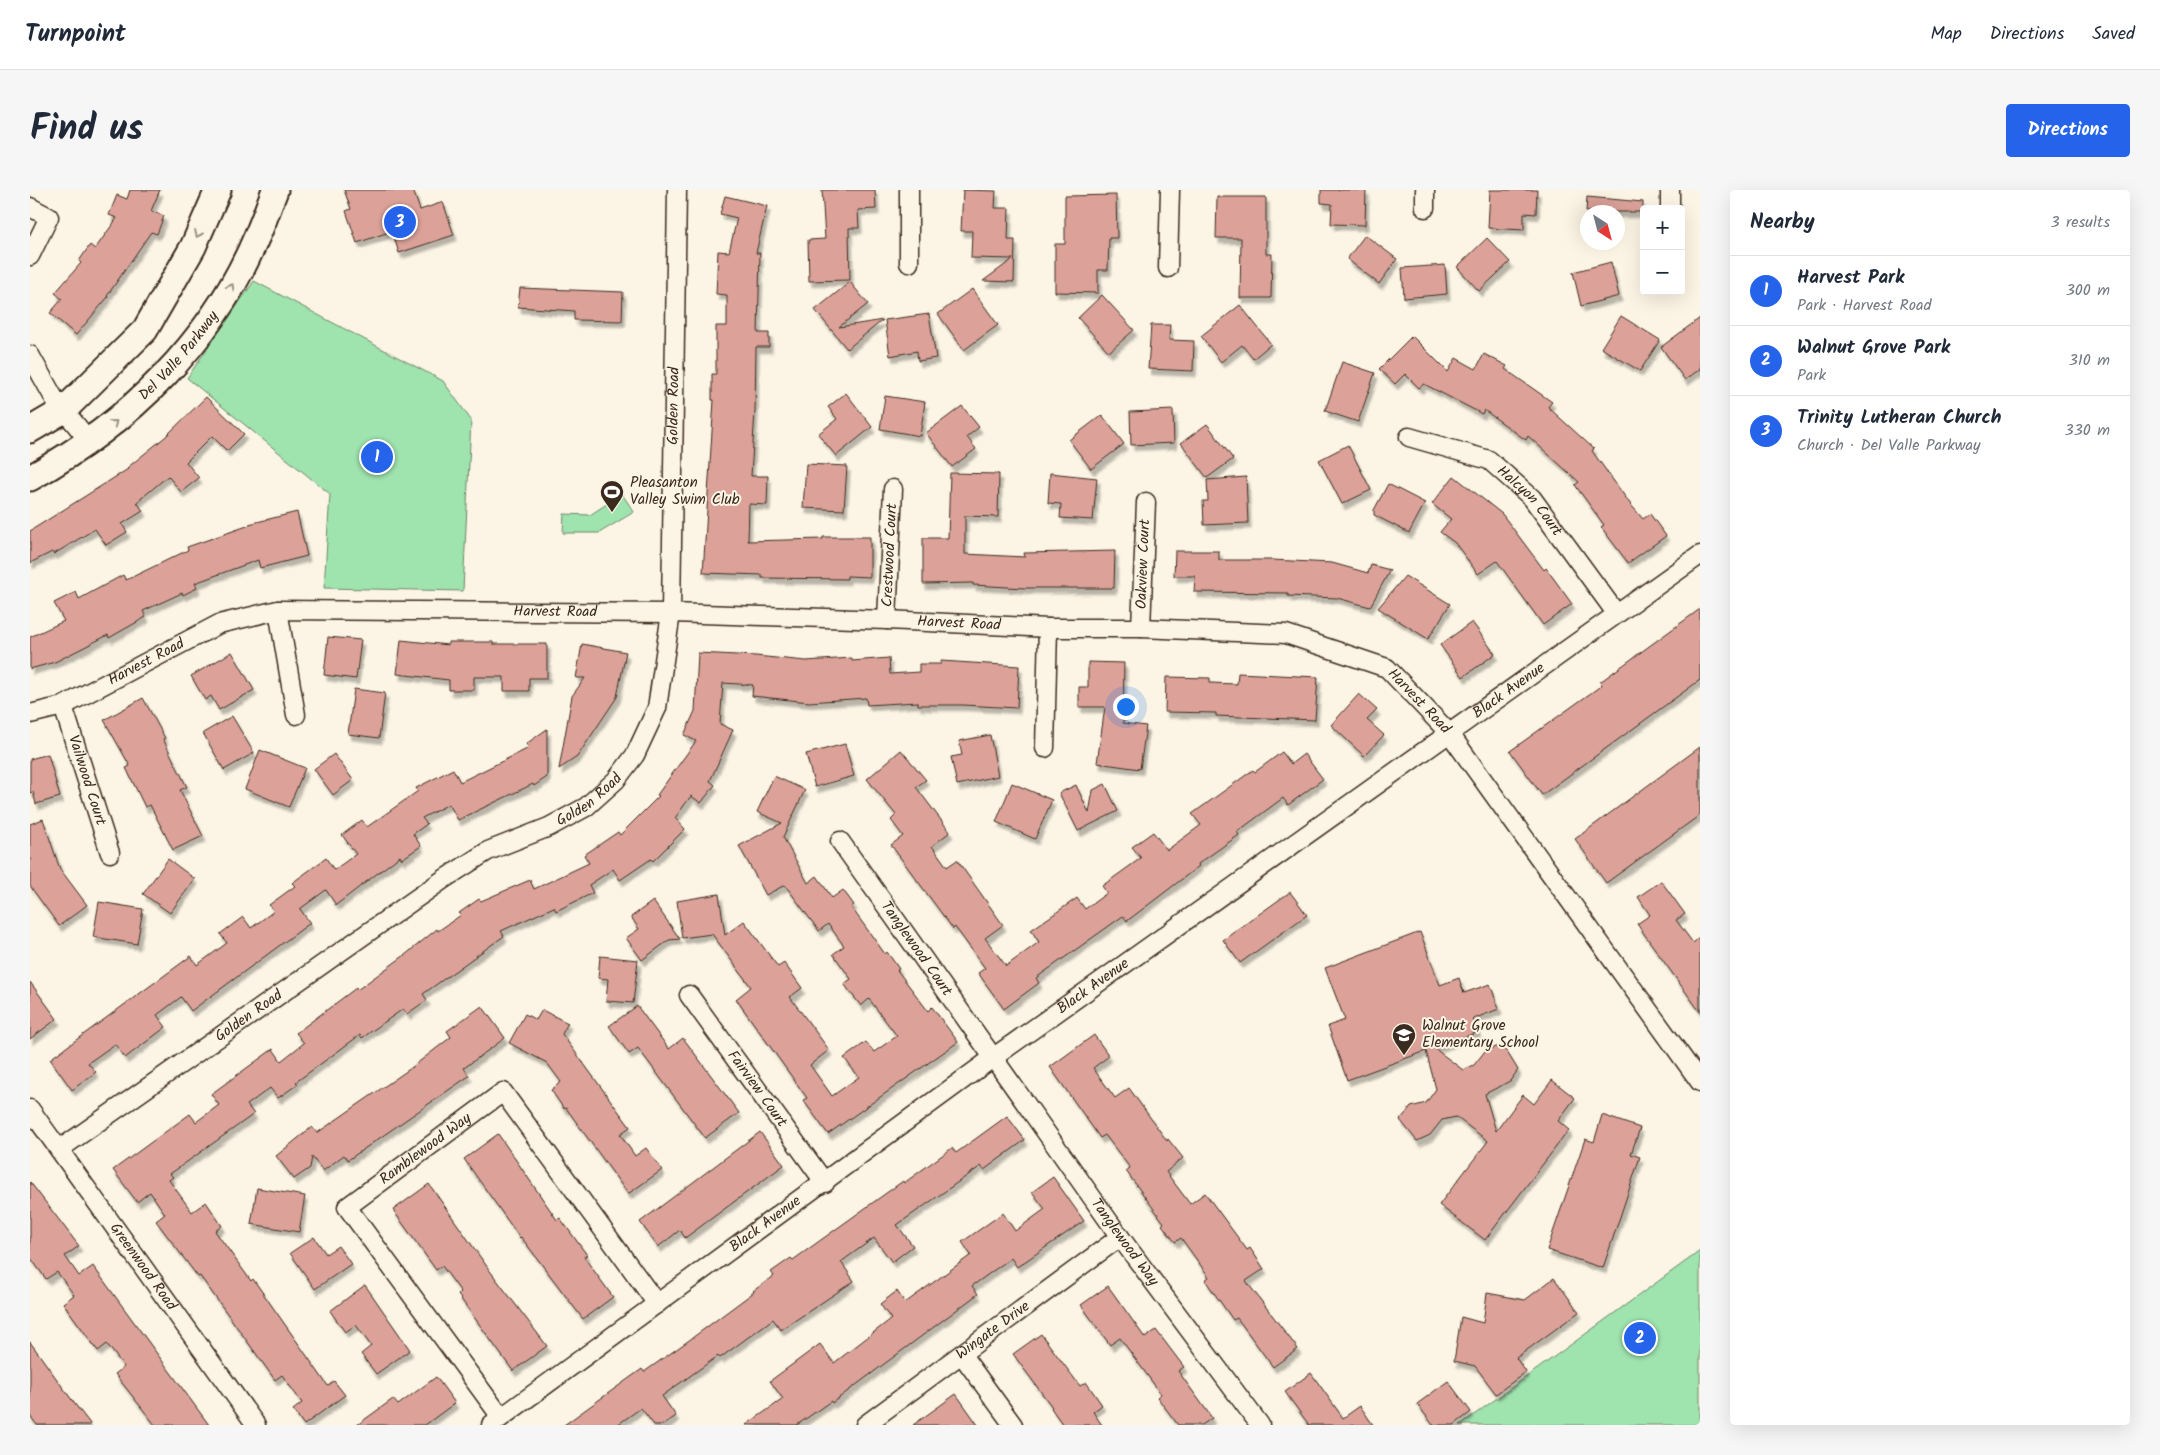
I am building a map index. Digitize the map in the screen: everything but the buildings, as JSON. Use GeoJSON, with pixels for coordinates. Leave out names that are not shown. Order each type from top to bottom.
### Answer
{"type":"FeatureCollection","features":[{"type":"Feature","properties":{"kind":"main road"},"geometry":{"type":"LineString","coordinates":[[30,430],[64,410],[145,330],[193,247],[218,190]]}},
{"type":"Feature","properties":{"kind":"main road","name":"Del Valle Parkway"},"geometry":{"type":"LineString","coordinates":[[30,478],[64,460],[90,442],[140,400],[176,364],[228,293],[257,237],[274,190]]}},
{"type":"Feature","properties":{"kind":"street","name":"Golden Road"},"geometry":{"type":"LineString","coordinates":[[60,1150],[444,879],[488,851],[549,827],[586,807],[616,780],[635,754],[657,708],[671,613],[678,190]]}},
{"type":"Feature","properties":{"kind":"street"},"geometry":{"type":"LineString","coordinates":[[908,263],[910,190]]}},
{"type":"Feature","properties":{"kind":"street"},"geometry":{"type":"LineString","coordinates":[[1168,268],[1170,190]]}},
{"type":"Feature","properties":{"kind":"street"},"geometry":{"type":"LineString","coordinates":[[1425,190],[1425,208]]}},
{"type":"Feature","properties":{"kind":"street"},"geometry":{"type":"LineString","coordinates":[[1670,190],[1670,205]]}},
{"type":"Feature","properties":{"kind":"street"},"geometry":{"type":"LineString","coordinates":[[30,206],[49,217],[30,256]]}},
{"type":"Feature","properties":{"kind":"street"},"geometry":{"type":"LineString","coordinates":[[30,355],[54,398],[90,442]]}},
{"type":"Feature","properties":{"kind":"street","name":"Halcyon Court"},"geometry":{"type":"LineString","coordinates":[[1409,438],[1490,460],[1532,498],[1616,613]]}},
{"type":"Feature","properties":{"kind":"street","name":"Crestwood Court"},"geometry":{"type":"LineString","coordinates":[[887,620],[894,489]]}},
{"type":"Feature","properties":{"kind":"street","name":"Oakview Court"},"geometry":{"type":"LineString","coordinates":[[1140,628],[1146,502]]}},
{"type":"Feature","properties":{"kind":"street","name":"Black Avenue"},"geometry":{"type":"LineString","coordinates":[[496,1421],[825,1183],[994,1057],[1700,555]]}},
{"type":"Feature","properties":{"kind":"street"},"geometry":{"type":"LineString","coordinates":[[278,610],[296,715]]}},
{"type":"Feature","properties":{"kind":"street","name":"Harvest Road"},"geometry":{"type":"LineString","coordinates":[[30,714],[63,706],[219,624],[278,610],[671,613],[887,620],[1048,628],[1140,628],[1286,634],[1387,668],[1450,734],[1700,1082]]}},
{"type":"Feature","properties":{"kind":"street"},"geometry":{"type":"LineString","coordinates":[[1045,748],[1048,628]]}},
{"type":"Feature","properties":{"kind":"street","name":"Vailwood Court"},"geometry":{"type":"LineString","coordinates":[[63,706],[110,853]]}},
{"type":"Feature","properties":{"kind":"street","name":"Tanglewood Court"},"geometry":{"type":"LineString","coordinates":[[840,842],[994,1057]]}},
{"type":"Feature","properties":{"kind":"street","name":"Fairview Court"},"geometry":{"type":"LineString","coordinates":[[689,995],[825,1183]]}},
{"type":"Feature","properties":{"kind":"street","name":"Tanglewood Way"},"geometry":{"type":"LineString","coordinates":[[994,1057],[1120,1237],[1260,1425]]}},
{"type":"Feature","properties":{"kind":"street","name":"Ramblewood Way"},"geometry":{"type":"LineString","coordinates":[[496,1421],[347,1206],[503,1092],[657,1304]]}},
{"type":"Feature","properties":{"kind":"street","name":"Greenwood Road"},"geometry":{"type":"LineString","coordinates":[[30,1109],[256,1425]]}},
{"type":"Feature","properties":{"kind":"street","name":"Wingate Drive"},"geometry":{"type":"LineString","coordinates":[[865,1425],[1120,1237]]}},
{"type":"Feature","properties":{"kind":"street"},"geometry":{"type":"LineString","coordinates":[[962,1355],[1013,1425]]}},
{"type":"Feature","properties":{"kind":"green space"},"geometry":{"type":"Polygon","coordinates":[[[254,281],[443,381],[471,420],[463,591],[324,588],[330,494],[187,378],[254,281]]]}},
{"type":"Feature","properties":{"kind":"green space","name":"Pleasanton Valley Swim Club"},"geometry":{"type":"Polygon","coordinates":[[[622,494],[634,512],[599,533],[563,533],[564,514],[590,515],[622,494]]]}},
{"type":"Feature","properties":{"kind":"green space"},"geometry":{"type":"Polygon","coordinates":[[[1700,1251],[1700,1425],[1460,1425],[1700,1251]]]}},
{"type":"Feature","properties":{"kind":"place","name":"Trinity Lutheran Church"},"geometry":{"type":"Point","coordinates":[400,222]}},
{"type":"Feature","properties":{"kind":"place","name":"Harvest Park"},"geometry":{"type":"Point","coordinates":[377,457]}},
{"type":"Feature","properties":{"kind":"place","name":"Pleasanton Valley Swim Club"},"geometry":{"type":"Point","coordinates":[612,513]}},
{"type":"Feature","properties":{"kind":"place","name":"Walnut Grove Elementary School"},"geometry":{"type":"Point","coordinates":[1404,1056]}},
{"type":"Feature","properties":{"kind":"place","name":"Walnut Grove Park"},"geometry":{"type":"Point","coordinates":[1640,1338]}}]}
